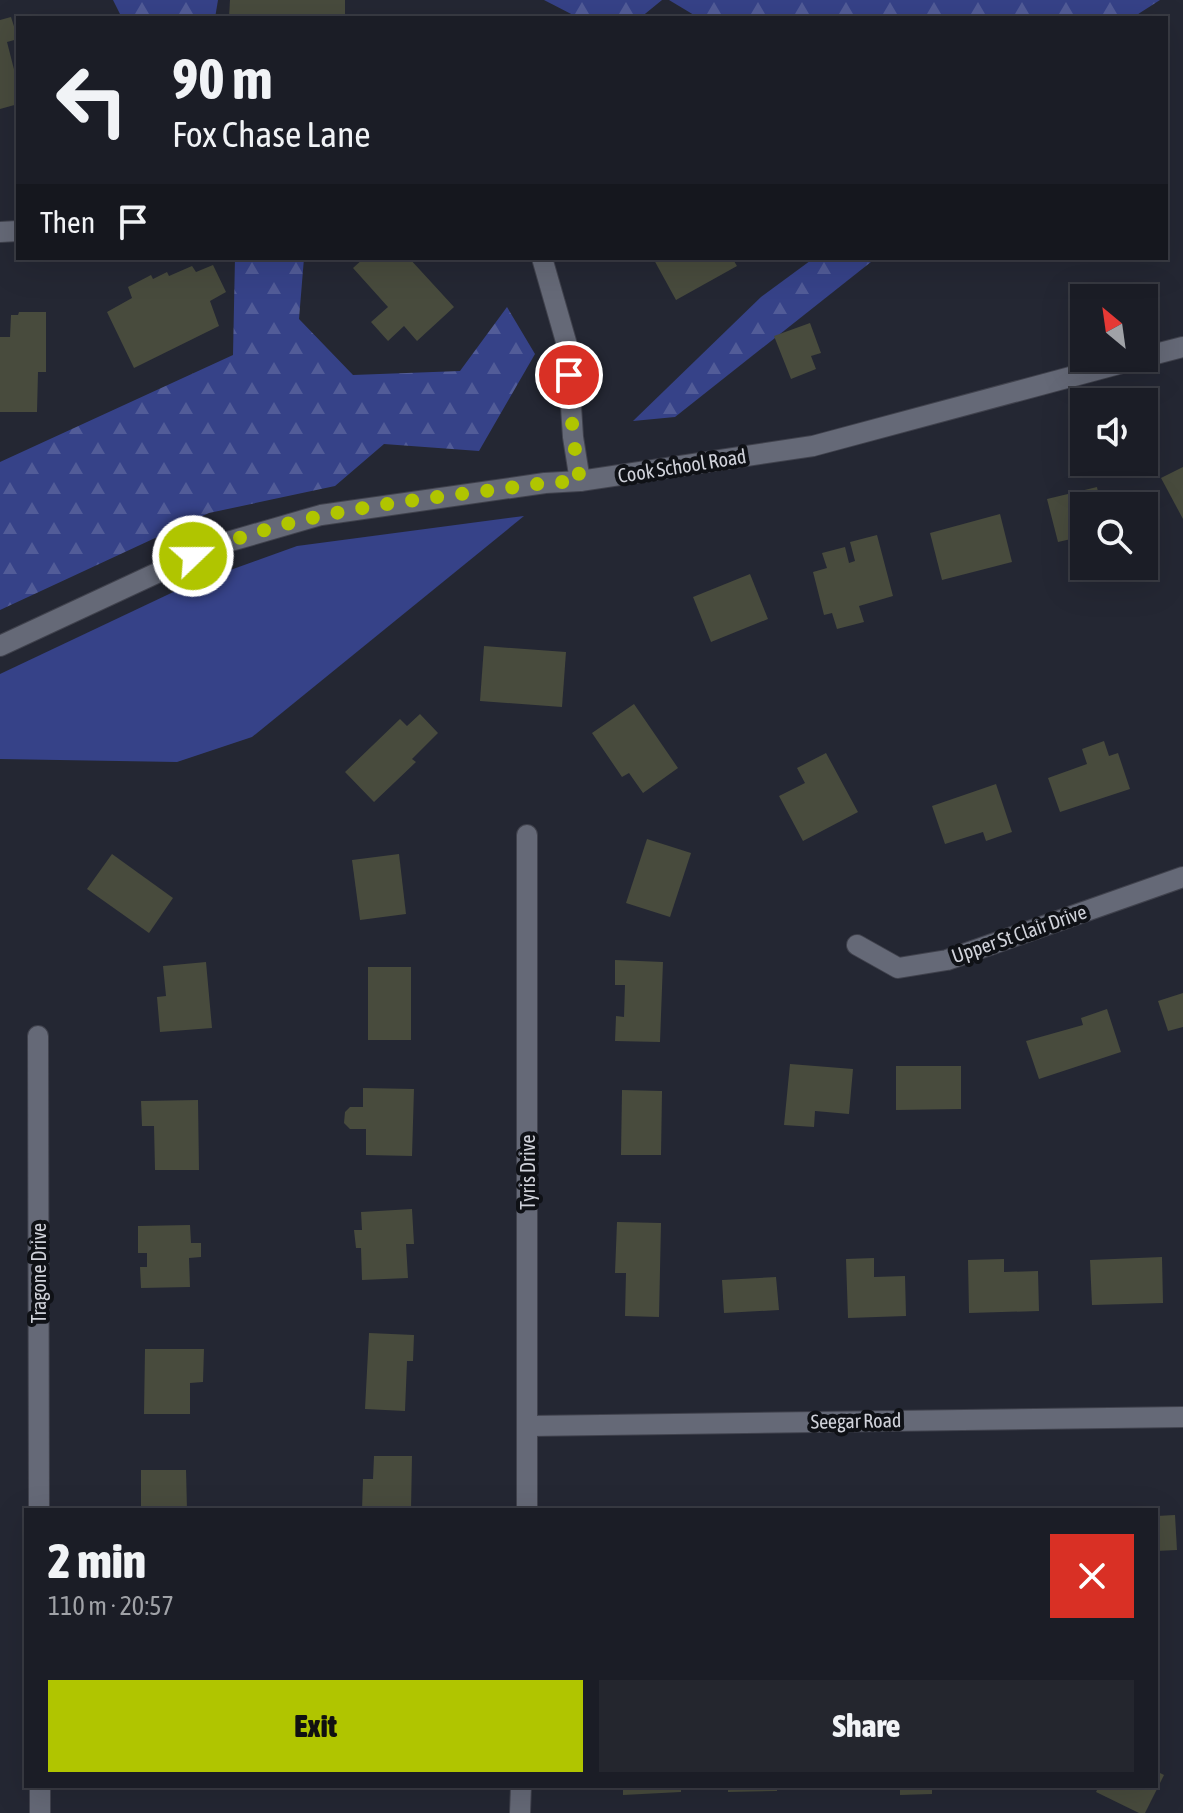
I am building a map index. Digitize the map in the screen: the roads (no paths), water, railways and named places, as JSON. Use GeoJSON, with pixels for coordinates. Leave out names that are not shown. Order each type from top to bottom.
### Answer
{"type":"FeatureCollection","features":[{"type":"Feature","properties":{"kind":"street"},"geometry":{"type":"LineString","coordinates":[[543,260],[567,345],[573,437],[580,481]]}},
{"type":"Feature","properties":{"kind":"street","name":"Cook School Road"},"geometry":{"type":"LineString","coordinates":[[1158,354],[1183,347]]}},
{"type":"Feature","properties":{"kind":"street","name":"Cook School Road"},"geometry":{"type":"LineString","coordinates":[[0,646],[217,545],[321,515],[813,446],[1090,372]]}},
{"type":"Feature","properties":{"kind":"street","name":"Tyris Drive"},"geometry":{"type":"LineString","coordinates":[[527,835],[527,1508]]}},
{"type":"Feature","properties":{"kind":"street","name":"Upper St Clair Drive"},"geometry":{"type":"LineString","coordinates":[[857,945],[898,968],[947,960],[1183,877]]}},
{"type":"Feature","properties":{"kind":"street","name":"Tragone Drive"},"geometry":{"type":"LineString","coordinates":[[38,1036],[39,1508]]}},
{"type":"Feature","properties":{"kind":"street","name":"Seegar Road"},"geometry":{"type":"LineString","coordinates":[[529,1426],[1183,1417]]}},
{"type":"Feature","properties":{"kind":"street"},"geometry":{"type":"LineString","coordinates":[[40,1788],[40,1813]]}},
{"type":"Feature","properties":{"kind":"street"},"geometry":{"type":"LineString","coordinates":[[520,1813],[521,1788]]}}]}
